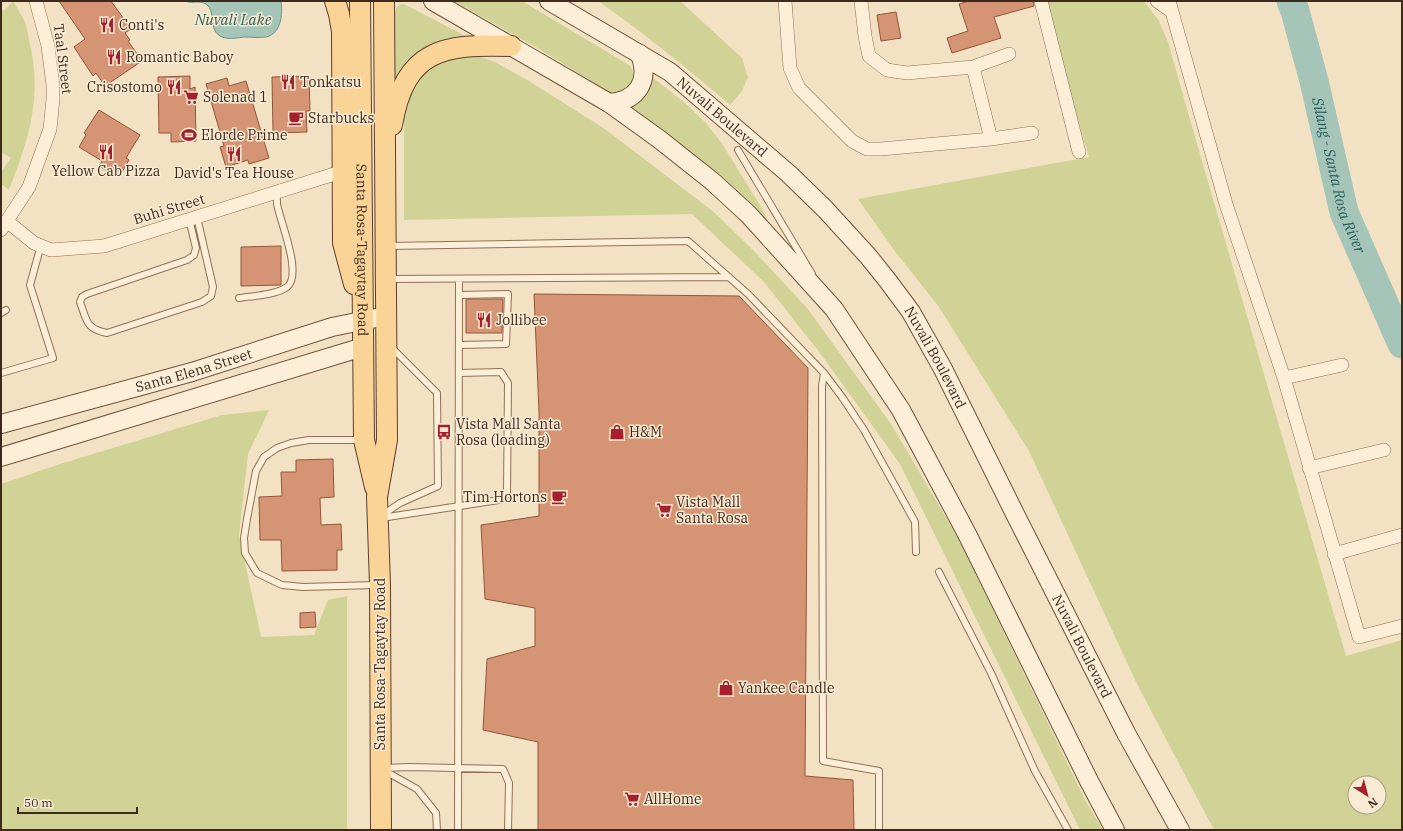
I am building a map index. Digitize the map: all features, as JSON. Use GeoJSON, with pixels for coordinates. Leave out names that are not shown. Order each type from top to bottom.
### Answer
{"type":"FeatureCollection","features":[{"type":"Feature","properties":{"kind":"main road"},"geometry":{"type":"LineString","coordinates":[[335,1],[342,31],[344,171],[343,243],[363,319]]}},
{"type":"Feature","properties":{"kind":"main road","name":"Santa Rosa-Tagaytay Road"},"geometry":{"type":"LineString","coordinates":[[360,1],[364,440],[378,497]]}},
{"type":"Feature","properties":{"kind":"main road","name":"Santa Rosa-Tagaytay Road"},"geometry":{"type":"LineString","coordinates":[[380,830],[380,584],[378,497],[387,440],[384,1]]}},
{"type":"Feature","properties":{"kind":"main road","name":"Nuvali Boulevard"},"geometry":{"type":"LineString","coordinates":[[434,1],[609,103],[659,138],[712,181],[748,214],[834,310],[905,417],[968,534],[1089,781],[1115,830]]}},
{"type":"Feature","properties":{"kind":"main road","name":"Nuvali Boulevard"},"geometry":{"type":"LineString","coordinates":[[549,1],[670,72],[789,174],[851,236],[911,312],[943,369],[1126,733],[1180,830]]}},
{"type":"Feature","properties":{"kind":"main road"},"geometry":{"type":"LineString","coordinates":[[384,173],[393,119],[400,94],[412,72],[432,55],[451,48],[511,46]]}},
{"type":"Feature","properties":{"kind":"main road"},"geometry":{"type":"LineString","coordinates":[[609,103],[623,101],[635,93],[639,88],[642,81],[644,67],[640,54]]}},
{"type":"Feature","properties":{"kind":"main road"},"geometry":{"type":"LineString","coordinates":[[343,122],[360,71]]}},
{"type":"Feature","properties":{"kind":"main road","name":"Santa Elena Street"},"geometry":{"type":"LineString","coordinates":[[1,424],[192,372],[332,327],[363,319],[386,316]]}},
{"type":"Feature","properties":{"kind":"main road","name":"Santa Elena Street"},"geometry":{"type":"LineString","coordinates":[[1,457],[363,347]]}},
{"type":"Feature","properties":{"kind":"street","name":"Taal Street"},"geometry":{"type":"LineString","coordinates":[[4,226],[29,187],[50,129],[53,85],[48,46],[36,1]]}},
{"type":"Feature","properties":{"kind":"street"},"geometry":{"type":"LineString","coordinates":[[785,1],[790,68],[799,88],[852,141],[867,149],[881,149],[1032,133]]}},
{"type":"Feature","properties":{"kind":"street"},"geometry":{"type":"LineString","coordinates":[[861,1],[869,56],[887,70],[907,73],[973,67],[1009,54]]}},
{"type":"Feature","properties":{"kind":"street"},"geometry":{"type":"LineString","coordinates":[[1041,1],[1079,152]]}},
{"type":"Feature","properties":{"kind":"street"},"geometry":{"type":"LineString","coordinates":[[1157,1],[1170,6],[1226,204],[1284,378],[1359,637],[1402,626]]}},
{"type":"Feature","properties":{"kind":"street"},"geometry":{"type":"LineString","coordinates":[[973,67],[991,138]]}},
{"type":"Feature","properties":{"kind":"street","name":"Buhi Street"},"geometry":{"type":"LineString","coordinates":[[4,226],[51,250],[104,246],[344,171]]}},
{"type":"Feature","properties":{"kind":"street"},"geometry":{"type":"LineString","coordinates":[[1284,378],[1342,365]]}},
{"type":"Feature","properties":{"kind":"street"},"geometry":{"type":"LineString","coordinates":[[1309,468],[1384,450]]}},
{"type":"Feature","properties":{"kind":"street"},"geometry":{"type":"LineString","coordinates":[[1334,554],[1402,535]]}},
{"type":"Feature","properties":{"kind":"lane","name":"Nuvali Boulevard"},"geometry":{"type":"LineString","coordinates":[[738,150],[834,310]]}},
{"type":"Feature","properties":{"kind":"lane"},"geometry":{"type":"LineString","coordinates":[[239,298],[278,292],[288,286],[292,280],[291,252],[277,204],[276,192]]}},
{"type":"Feature","properties":{"kind":"lane"},"geometry":{"type":"LineString","coordinates":[[193,218],[213,288],[211,296],[202,302],[107,333],[96,331],[88,324],[80,302],[82,297],[187,260],[194,255],[196,248],[193,218]]}},
{"type":"Feature","properties":{"kind":"lane"},"geometry":{"type":"LineString","coordinates":[[386,246],[688,241],[748,294],[824,373],[864,430],[915,522],[916,552]]}},
{"type":"Feature","properties":{"kind":"lane"},"geometry":{"type":"LineString","coordinates":[[1,373],[53,358],[30,285],[41,245]]}},
{"type":"Feature","properties":{"kind":"lane"},"geometry":{"type":"LineString","coordinates":[[386,279],[729,277]]}},
{"type":"Feature","properties":{"kind":"lane"},"geometry":{"type":"LineString","coordinates":[[458,830],[459,279]]}},
{"type":"Feature","properties":{"kind":"lane"},"geometry":{"type":"LineString","coordinates":[[459,295],[508,294],[506,344],[459,345]]}},
{"type":"Feature","properties":{"kind":"lane"},"geometry":{"type":"LineString","coordinates":[[378,518],[400,502],[438,486],[437,393],[386,342]]}},
{"type":"Feature","properties":{"kind":"lane"},"geometry":{"type":"LineString","coordinates":[[378,518],[499,500],[507,494],[508,384],[501,372],[459,373]]}},
{"type":"Feature","properties":{"kind":"lane"},"geometry":{"type":"LineString","coordinates":[[824,373],[822,386],[823,761],[879,771],[879,830]]}},
{"type":"Feature","properties":{"kind":"lane"},"geometry":{"type":"LineString","coordinates":[[364,440],[308,440],[291,443],[277,448],[264,457],[256,471],[244,538],[246,553],[258,573],[282,585],[303,587],[380,584]]}},
{"type":"Feature","properties":{"kind":"lane"},"geometry":{"type":"LineString","coordinates":[[939,572],[991,673],[1036,771],[1068,830]]}},
{"type":"Feature","properties":{"kind":"lane"},"geometry":{"type":"LineString","coordinates":[[380,768],[409,767],[503,769],[509,783],[508,830]]}},
{"type":"Feature","properties":{"kind":"lane"},"geometry":{"type":"LineString","coordinates":[[380,768],[417,789],[436,813],[436,830]]}},
{"type":"Feature","properties":{"kind":"green space"},"geometry":{"type":"Polygon","coordinates":[[[13,1],[23,17],[27,27],[35,79],[32,116],[28,135],[9,190],[1,184],[1,172],[11,158],[1,152],[1,9],[4,11],[13,1]]]}},
{"type":"Feature","properties":{"kind":"green space"},"geometry":{"type":"Polygon","coordinates":[[[454,1],[522,1],[629,65],[633,72],[631,84],[621,93],[612,94],[541,50],[454,1]]]}},
{"type":"Feature","properties":{"kind":"green space"},"geometry":{"type":"Polygon","coordinates":[[[598,1],[680,1],[742,58],[748,77],[742,91],[730,105],[665,51],[598,1]]]}},
{"type":"Feature","properties":{"kind":"green space"},"geometry":{"type":"Polygon","coordinates":[[[1043,1],[1144,1],[1159,21],[1168,42],[1346,656],[1402,640],[1402,830],[1214,830],[1137,684],[1029,451],[939,307],[894,250],[858,199],[1089,157],[1043,1]]]}},
{"type":"Feature","properties":{"kind":"green space"},"geometry":{"type":"Polygon","coordinates":[[[401,4],[406,5],[471,39],[395,86],[395,13],[396,8],[401,4]]]}},
{"type":"Feature","properties":{"kind":"green space"},"geometry":{"type":"Polygon","coordinates":[[[474,55],[495,62],[529,81],[605,129],[715,213],[755,252],[807,308],[891,424],[960,541],[1084,798],[1103,830],[1080,830],[900,464],[820,353],[764,282],[692,214],[404,220],[404,116],[407,96],[429,64],[474,55]]]}},
{"type":"Feature","properties":{"kind":"green space"},"geometry":{"type":"Polygon","coordinates":[[[652,77],[685,103],[705,122],[721,142],[761,207],[769,223],[706,164],[630,107],[648,91],[652,77]]]}},
{"type":"Feature","properties":{"kind":"green space"},"geometry":{"type":"Polygon","coordinates":[[[269,410],[248,454],[239,535],[261,637],[314,635],[328,600],[347,596],[347,830],[1,830],[1,484],[60,464],[222,415],[269,410]]]}},
{"type":"Feature","properties":{"kind":"water","name":"Nuvali Lake"},"geometry":{"type":"Polygon","coordinates":[[[185,1],[281,1],[282,12],[278,28],[271,35],[266,37],[225,38],[216,33],[211,11],[206,4],[201,2],[185,1]]]}},
{"type":"Feature","properties":{"kind":"building"},"geometry":{"type":"Polygon","coordinates":[[[59,1],[111,1],[131,29],[125,33],[130,40],[128,41],[142,61],[105,86],[96,73],[93,76],[74,47],[85,39],[59,1]]]}},
{"type":"Feature","properties":{"kind":"building"},"geometry":{"type":"Polygon","coordinates":[[[969,1],[1033,1],[1034,6],[994,17],[1001,38],[952,53],[947,38],[968,31],[959,4],[969,1]]]}},
{"type":"Feature","properties":{"kind":"building"},"geometry":{"type":"Polygon","coordinates":[[[896,12],[901,38],[881,41],[877,15],[896,12]]]}},
{"type":"Feature","properties":{"kind":"building"},"geometry":{"type":"Polygon","coordinates":[[[190,76],[190,89],[195,87],[196,141],[171,142],[171,133],[159,133],[158,77],[190,76]]]}},
{"type":"Feature","properties":{"kind":"building"},"geometry":{"type":"Polygon","coordinates":[[[309,76],[310,111],[306,111],[307,132],[273,133],[272,77],[309,76]]]}},
{"type":"Feature","properties":{"kind":"building"},"geometry":{"type":"Polygon","coordinates":[[[227,78],[229,86],[246,81],[269,158],[249,164],[248,160],[226,167],[220,147],[224,146],[206,84],[227,78]]]}},
{"type":"Feature","properties":{"kind":"building"},"geometry":{"type":"Polygon","coordinates":[[[99,110],[140,135],[126,158],[129,160],[122,172],[119,170],[115,176],[99,166],[102,161],[79,147],[86,135],[84,133],[99,110]]]}},
{"type":"Feature","properties":{"kind":"building"},"geometry":{"type":"Polygon","coordinates":[[[281,246],[281,285],[241,286],[241,247],[281,246]]]}},
{"type":"Feature","properties":{"kind":"building"},"geometry":{"type":"Polygon","coordinates":[[[534,294],[739,296],[808,368],[805,776],[853,780],[854,830],[538,830],[538,742],[483,730],[487,659],[535,646],[535,608],[485,599],[481,525],[539,516],[539,412],[534,294]]]}},
{"type":"Feature","properties":{"kind":"building","name":"Jollibee"},"geometry":{"type":"Polygon","coordinates":[[[466,299],[503,299],[502,333],[466,333],[466,299]]]}},
{"type":"Feature","properties":{"kind":"building"},"geometry":{"type":"Polygon","coordinates":[[[333,459],[334,497],[320,498],[321,525],[341,524],[342,550],[337,550],[337,570],[282,571],[281,540],[260,540],[259,497],[282,496],[281,472],[296,472],[296,460],[333,459]]]}},
{"type":"Feature","properties":{"kind":"building"},"geometry":{"type":"Polygon","coordinates":[[[315,612],[316,627],[300,628],[300,613],[315,612]]]}},
{"type":"Feature","properties":{"kind":"waterway","name":"Silang - Santa Rosa River"},"geometry":{"type":"LineString","coordinates":[[1291,1],[1314,81],[1344,212],[1402,344]]}},
{"type":"Feature","properties":{"kind":"place","name":"Conti's"},"geometry":{"type":"Point","coordinates":[107,25]}},
{"type":"Feature","properties":{"kind":"place","name":"Romantic Baboy"},"geometry":{"type":"Point","coordinates":[114,57]}},
{"type":"Feature","properties":{"kind":"place","name":"Tonkatsu"},"geometry":{"type":"Point","coordinates":[288,82]}},
{"type":"Feature","properties":{"kind":"place","name":"Crisostomo"},"geometry":{"type":"Point","coordinates":[174,87]}},
{"type":"Feature","properties":{"kind":"place","name":"Solenad 1"},"geometry":{"type":"Point","coordinates":[191,97]}},
{"type":"Feature","properties":{"kind":"place","name":"Starbucks"},"geometry":{"type":"Point","coordinates":[296,118]}},
{"type":"Feature","properties":{"kind":"place","name":"Elorde Prime"},"geometry":{"type":"Point","coordinates":[189,135]}},
{"type":"Feature","properties":{"kind":"place","name":"Yellow Cab Pizza"},"geometry":{"type":"Point","coordinates":[106,152]}},
{"type":"Feature","properties":{"kind":"place","name":"David's Tea House"},"geometry":{"type":"Point","coordinates":[234,154]}},
{"type":"Feature","properties":{"kind":"place","name":"Jollibee"},"geometry":{"type":"Point","coordinates":[484,320]}},
{"type":"Feature","properties":{"kind":"place","name":"Vista Mall Santa Rosa (loading)"},"geometry":{"type":"Point","coordinates":[444,432]}},
{"type":"Feature","properties":{"kind":"place","name":"H&M"},"geometry":{"type":"Point","coordinates":[617,432]}},
{"type":"Feature","properties":{"kind":"place","name":"Tim Hortons"},"geometry":{"type":"Point","coordinates":[559,497]}},
{"type":"Feature","properties":{"kind":"place","name":"Vista Mall Santa Rosa"},"geometry":{"type":"Point","coordinates":[664,510]}},
{"type":"Feature","properties":{"kind":"place","name":"Yankee Candle"},"geometry":{"type":"Point","coordinates":[726,688]}},
{"type":"Feature","properties":{"kind":"place","name":"AllHome"},"geometry":{"type":"Point","coordinates":[632,799]}}]}
